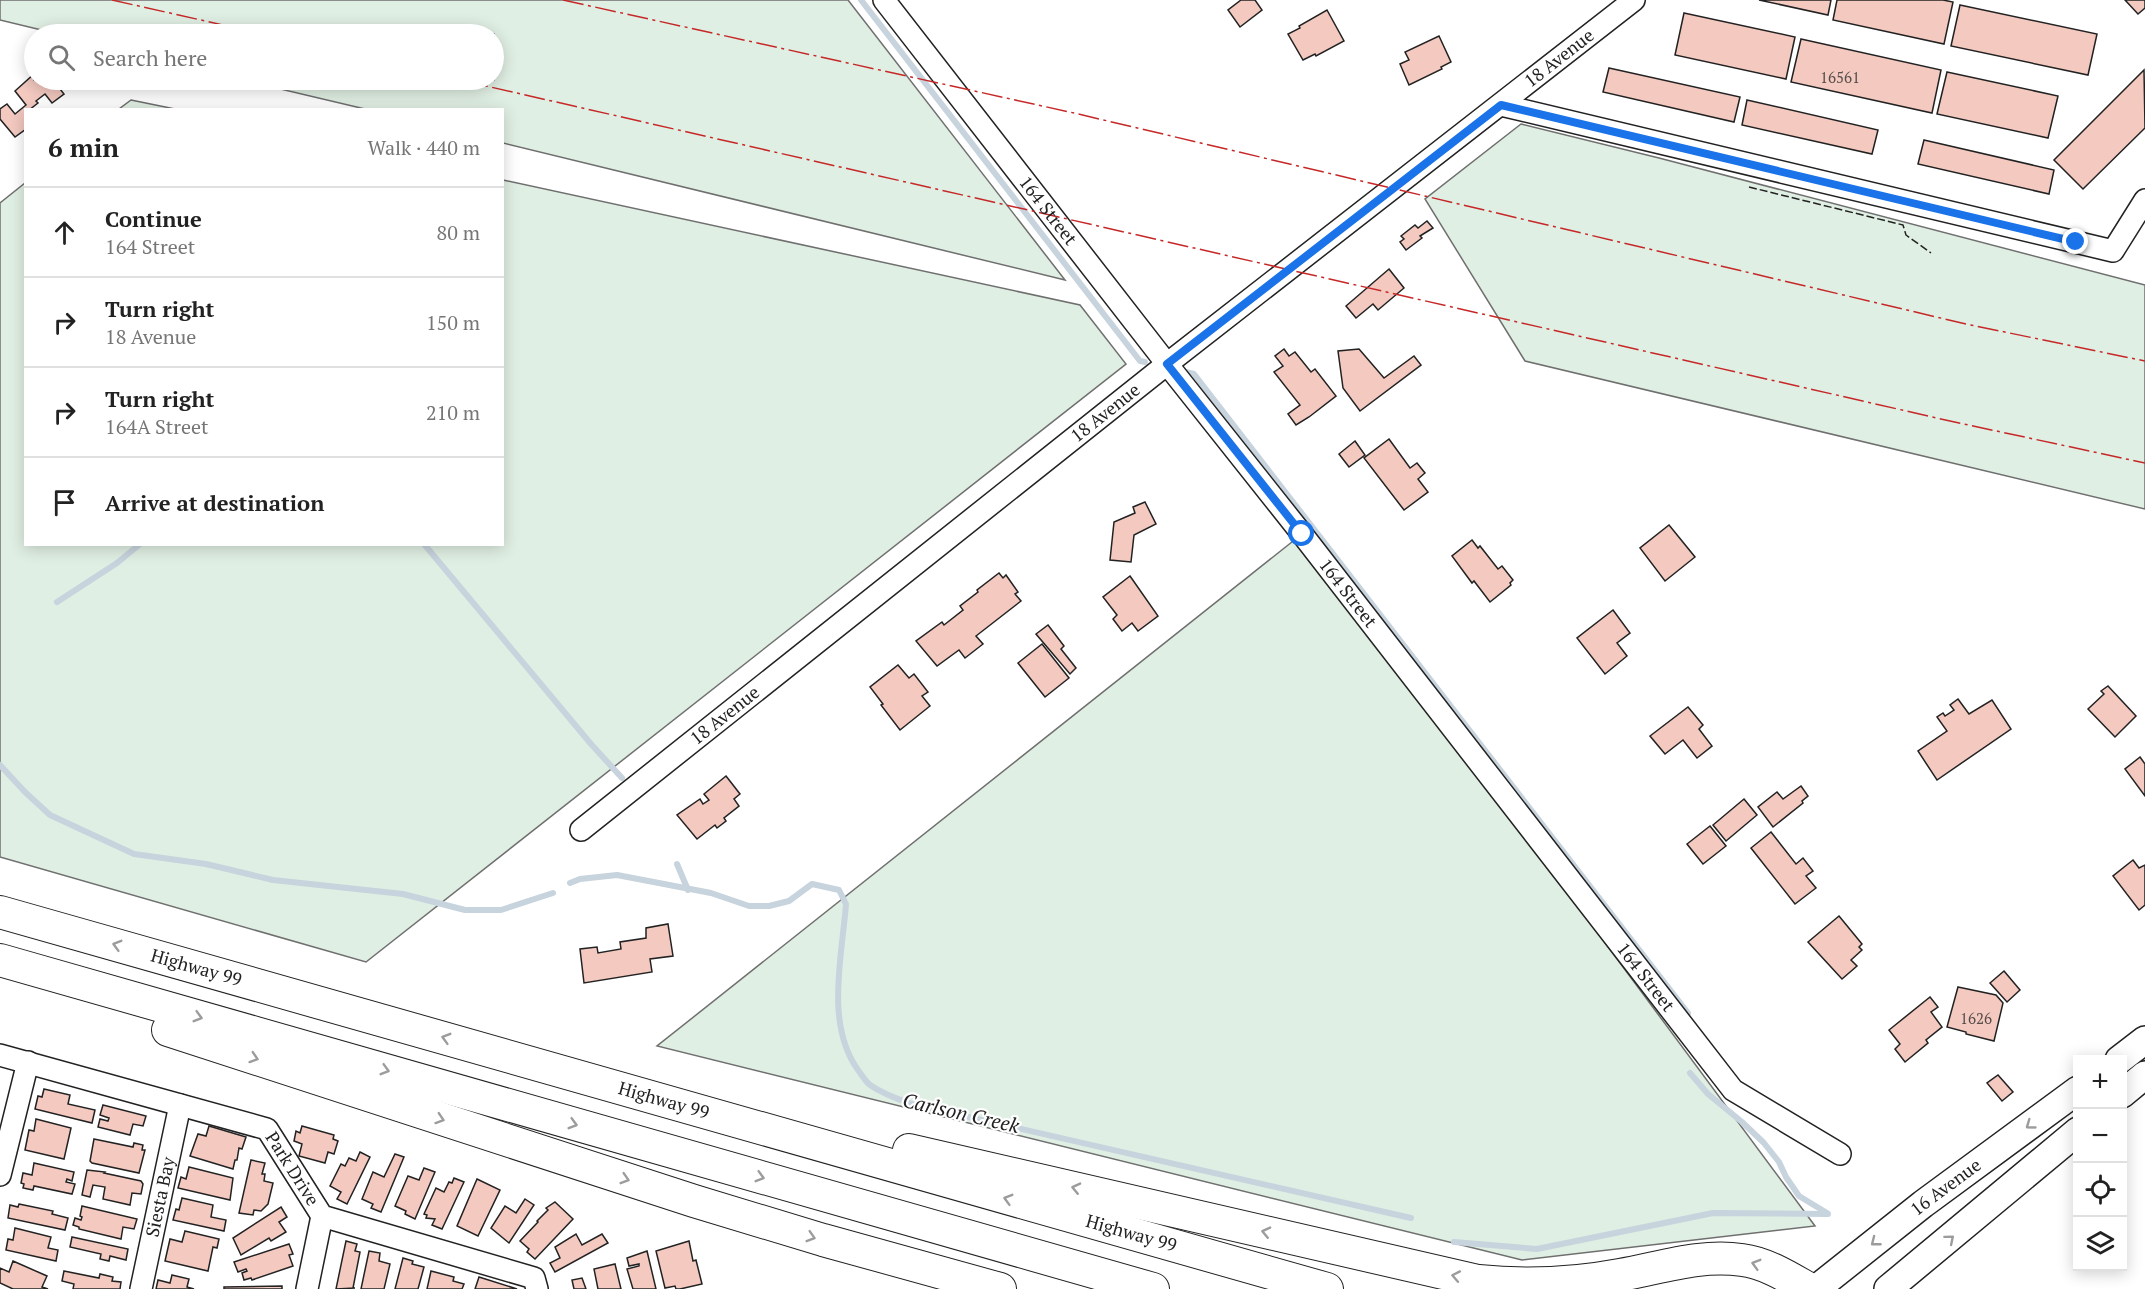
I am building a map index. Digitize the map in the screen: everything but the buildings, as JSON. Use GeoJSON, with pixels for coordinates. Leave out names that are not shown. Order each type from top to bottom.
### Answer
{"type":"FeatureCollection","features":[{"type":"Feature","properties":{"kind":"highway","name":"Highway 99"},"geometry":{"type":"LineString","coordinates":[[0,912],[1327,1289]]}},
{"type":"Feature","properties":{"kind":"highway"},"geometry":{"type":"LineString","coordinates":[[0,960],[1153,1289]]}},
{"type":"Feature","properties":{"kind":"highway"},"geometry":{"type":"LineString","coordinates":[[0,972],[107,1010],[587,1167],[823,1240],[1000,1289]]}},
{"type":"Feature","properties":{"kind":"highway"},"geometry":{"type":"LineString","coordinates":[[502,1054],[1479,1281],[1514,1285],[1547,1285],[1622,1275],[1692,1260],[1719,1258],[1744,1260],[1768,1267],[1809,1289]]}},
{"type":"Feature","properties":{"kind":"main road"},"geometry":{"type":"LineString","coordinates":[[2124,1055],[2145,1040]]}},
{"type":"Feature","properties":{"kind":"main road"},"geometry":{"type":"LineString","coordinates":[[2127,1090],[2145,1075]]}},
{"type":"Feature","properties":{"kind":"main road","name":"16 Avenue"},"geometry":{"type":"LineString","coordinates":[[1816,1289],[1923,1204],[2073,1094]]}},
{"type":"Feature","properties":{"kind":"main road"},"geometry":{"type":"LineString","coordinates":[[1888,1289],[2073,1135]]}},
{"type":"Feature","properties":{"kind":"street","name":"164 Street"},"geometry":{"type":"LineString","coordinates":[[884,0],[1733,1090],[1840,1154]]}},
{"type":"Feature","properties":{"kind":"street","name":"18 Avenue"},"geometry":{"type":"LineString","coordinates":[[581,830],[1167,364],[1634,0]]}},
{"type":"Feature","properties":{"kind":"street"},"geometry":{"type":"LineString","coordinates":[[1501,105],[2113,251],[2145,200]]}},
{"type":"Feature","properties":{"kind":"street","name":"Park Drive"},"geometry":{"type":"LineString","coordinates":[[0,1055],[267,1129],[322,1216],[534,1278],[537,1289]]}},
{"type":"Feature","properties":{"kind":"street"},"geometry":{"type":"LineString","coordinates":[[0,1175],[28,1062]]}},
{"type":"Feature","properties":{"kind":"street","name":"Siesta Bay"},"geometry":{"type":"LineString","coordinates":[[141,1289],[180,1105]]}},
{"type":"Feature","properties":{"kind":"street"},"geometry":{"type":"LineString","coordinates":[[307,1289],[322,1216]]}},
{"type":"Feature","properties":{"kind":"green space"},"geometry":{"type":"Polygon","coordinates":[[[0,0],[848,0],[1065,280],[504,143],[504,108],[361,108],[284,90],[504,90],[504,24],[24,26],[0,20],[0,0]]]}},
{"type":"Feature","properties":{"kind":"green space"},"geometry":{"type":"Polygon","coordinates":[[[131,100],[170,108],[120,108],[131,100]]]}},
{"type":"Feature","properties":{"kind":"green space"},"geometry":{"type":"Polygon","coordinates":[[[1521,124],[2145,285],[2145,509],[1525,361],[1425,199],[1521,124]]]}},
{"type":"Feature","properties":{"kind":"green space"},"geometry":{"type":"Polygon","coordinates":[[[504,180],[1080,305],[1126,364],[366,962],[0,857],[0,203],[24,184],[24,546],[504,546],[504,180]]]}},
{"type":"Feature","properties":{"kind":"green space"},"geometry":{"type":"Polygon","coordinates":[[[1302,534],[1815,1226],[1522,1260],[657,1046],[1302,534]]]}},
{"type":"Feature","properties":{"kind":"waterway"},"geometry":{"type":"LineString","coordinates":[[861,0],[1140,361],[1145,362]]}},
{"type":"Feature","properties":{"kind":"waterway"},"geometry":{"type":"LineString","coordinates":[[1181,371],[1194,374],[1688,1013]]}},
{"type":"Feature","properties":{"kind":"waterway"},"geometry":{"type":"LineString","coordinates":[[57,602],[117,563],[138,546]]}},
{"type":"Feature","properties":{"kind":"waterway"},"geometry":{"type":"LineString","coordinates":[[426,546],[622,778]]}},
{"type":"Feature","properties":{"kind":"waterway"},"geometry":{"type":"LineString","coordinates":[[0,765],[50,815],[134,854],[206,864],[273,880],[403,894],[465,910],[501,910],[553,893]]}},
{"type":"Feature","properties":{"kind":"waterway"},"geometry":{"type":"LineString","coordinates":[[677,864],[688,890]]}},
{"type":"Feature","properties":{"kind":"waterway","name":"Carlson Creek"},"geometry":{"type":"LineString","coordinates":[[570,883],[580,879],[617,875],[711,893],[749,906],[769,906],[789,901],[812,884],[839,890],[846,904],[838,990],[842,1032],[848,1052],[858,1070],[875,1088],[912,1104],[1411,1218]]}},
{"type":"Feature","properties":{"kind":"waterway"},"geometry":{"type":"LineString","coordinates":[[1690,1073],[1708,1094],[1764,1143],[1779,1162],[1799,1196],[1827,1213]]}},
{"type":"Feature","properties":{"kind":"waterway"},"geometry":{"type":"LineString","coordinates":[[1454,1242],[1537,1249],[1713,1213],[1828,1214]]}},
{"type":"Feature","properties":{"kind":"fence"},"geometry":{"type":"LineString","coordinates":[[1749,187],[1903,225],[1906,235],[1931,253]]}},
{"type":"Feature","properties":{"kind":"power"},"geometry":{"type":"LineString","coordinates":[[112,0],[219,24]]}},
{"type":"Feature","properties":{"kind":"power"},"geometry":{"type":"LineString","coordinates":[[563,0],[1074,113],[1966,324],[2145,361]]}},
{"type":"Feature","properties":{"kind":"power"},"geometry":{"type":"LineString","coordinates":[[504,90],[1950,421],[2145,463]]}},
{"type":"Feature","properties":{"kind":"route"},"geometry":{"type":"LineString","coordinates":[[1302,534],[1167,364],[1501,105],[2076,242]]}}]}
